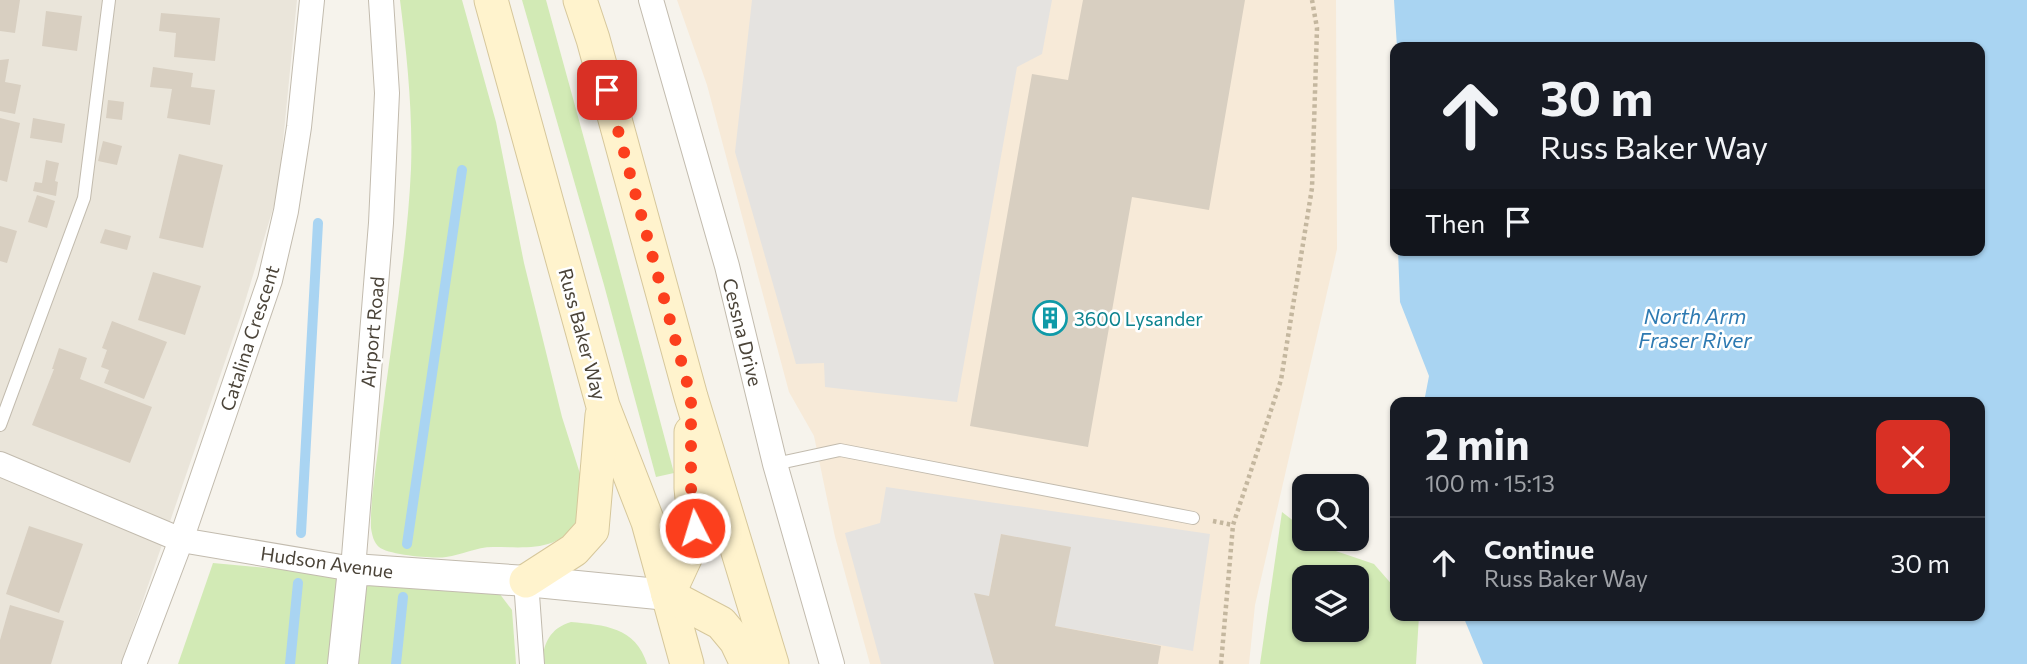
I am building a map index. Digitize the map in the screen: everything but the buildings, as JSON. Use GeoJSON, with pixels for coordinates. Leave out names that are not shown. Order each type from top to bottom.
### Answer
{"type":"FeatureCollection","features":[{"type":"Feature","properties":{"kind":"main road","name":"Russ Baker Way"},"geometry":{"type":"LineString","coordinates":[[491,0],[603,406],[648,522],[687,664]]}},
{"type":"Feature","properties":{"kind":"main road"},"geometry":{"type":"LineString","coordinates":[[580,0],[691,397],[772,664]]}},
{"type":"Feature","properties":{"kind":"main road"},"geometry":{"type":"LineString","coordinates":[[691,397],[691,488],[695,528],[686,556],[668,595],[721,623],[736,641],[747,664]]}},
{"type":"Feature","properties":{"kind":"main road"},"geometry":{"type":"LineString","coordinates":[[526,581],[574,550],[592,530],[603,406]]}},
{"type":"Feature","properties":{"kind":"street","name":"Catalina Crescent"},"geometry":{"type":"LineString","coordinates":[[134,664],[181,540],[270,280],[286,211],[299,127],[312,0]]}},
{"type":"Feature","properties":{"kind":"street","name":"Airport Road"},"geometry":{"type":"LineString","coordinates":[[343,664],[382,210],[387,93],[381,0]]}},
{"type":"Feature","properties":{"kind":"street","name":"Cessna Drive"},"geometry":{"type":"LineString","coordinates":[[651,0],[727,266],[775,464],[832,664]]}},
{"type":"Feature","properties":{"kind":"street","name":"Hudson Avenue"},"geometry":{"type":"LineString","coordinates":[[0,464],[181,540],[353,569],[526,581],[668,595]]}},
{"type":"Feature","properties":{"kind":"street"},"geometry":{"type":"LineString","coordinates":[[526,581],[532,664]]}},
{"type":"Feature","properties":{"kind":"lane"},"geometry":{"type":"LineString","coordinates":[[0,425],[84,198],[109,0]]}},
{"type":"Feature","properties":{"kind":"lane"},"geometry":{"type":"LineString","coordinates":[[775,464],[840,450],[1193,518]]}},
{"type":"Feature","properties":{"kind":"path"},"geometry":{"type":"LineString","coordinates":[[1221,664],[1233,525],[1281,380],[1311,188],[1317,27],[1312,0]]}},
{"type":"Feature","properties":{"kind":"shaded area"},"geometry":{"type":"Polygon","coordinates":[[[0,0],[297,0],[278,192],[241,315],[121,664],[0,664],[0,0]]]}},
{"type":"Feature","properties":{"kind":"shaded area"},"geometry":{"type":"Polygon","coordinates":[[[677,0],[1336,0],[1337,249],[1255,605],[1249,664],[870,664],[835,537],[814,436],[789,392],[707,85],[677,0]]]}},
{"type":"Feature","properties":{"kind":"shaded area"},"geometry":{"type":"Polygon","coordinates":[[[752,0],[1052,0],[1042,54],[1017,67],[957,402],[825,387],[824,363],[796,364],[735,152],[752,0]]]}},
{"type":"Feature","properties":{"kind":"shaded area"},"geometry":{"type":"Polygon","coordinates":[[[886,487],[1210,534],[1193,651],[1055,626],[1070,548],[1001,534],[989,596],[975,594],[994,664],[881,664],[845,533],[880,523],[886,487]]]}},
{"type":"Feature","properties":{"kind":"green space"},"geometry":{"type":"Polygon","coordinates":[[[400,0],[462,0],[496,122],[524,263],[562,417],[582,480],[577,519],[561,538],[541,546],[487,547],[452,556],[432,557],[384,550],[377,545],[373,536],[373,493],[402,268],[411,169],[409,84],[400,0]]]}},
{"type":"Feature","properties":{"kind":"green space"},"geometry":{"type":"Polygon","coordinates":[[[522,0],[546,0],[674,473],[656,477],[522,0]]]}},
{"type":"Feature","properties":{"kind":"green space"},"geometry":{"type":"Polygon","coordinates":[[[1282,512],[1292,520],[1292,551],[1336,551],[1374,564],[1390,582],[1390,621],[1419,621],[1416,664],[1260,664],[1282,512]]]}},
{"type":"Feature","properties":{"kind":"green space"},"geometry":{"type":"Polygon","coordinates":[[[213,563],[496,589],[512,610],[516,664],[178,664],[213,563]]]}},
{"type":"Feature","properties":{"kind":"green space"},"geometry":{"type":"Polygon","coordinates":[[[571,622],[607,627],[627,635],[642,652],[647,664],[542,664],[549,638],[558,628],[571,622]]]}},
{"type":"Feature","properties":{"kind":"water","name":"North Arm Fraser River"},"geometry":{"type":"Polygon","coordinates":[[[1394,0],[2027,0],[2027,664],[1483,664],[1465,621],[1985,621],[1985,397],[1425,397],[1429,376],[1400,302],[1398,256],[1985,256],[1985,42],[1397,42],[1394,0]]]}},
{"type":"Feature","properties":{"kind":"waterway"},"geometry":{"type":"LineString","coordinates":[[407,544],[462,170]]}},
{"type":"Feature","properties":{"kind":"waterway"},"geometry":{"type":"LineString","coordinates":[[301,533],[318,223]]}},
{"type":"Feature","properties":{"kind":"waterway"},"geometry":{"type":"LineString","coordinates":[[290,664],[298,583]]}},
{"type":"Feature","properties":{"kind":"waterway"},"geometry":{"type":"LineString","coordinates":[[396,664],[403,597]]}},
{"type":"Feature","properties":{"kind":"place","name":"3600 Lysander"},"geometry":{"type":"Point","coordinates":[1050,318]}},
{"type":"Feature","properties":{"kind":"route"},"geometry":{"type":"LineString","coordinates":[[607,90],[691,397],[691,488],[695,528]]}}]}
